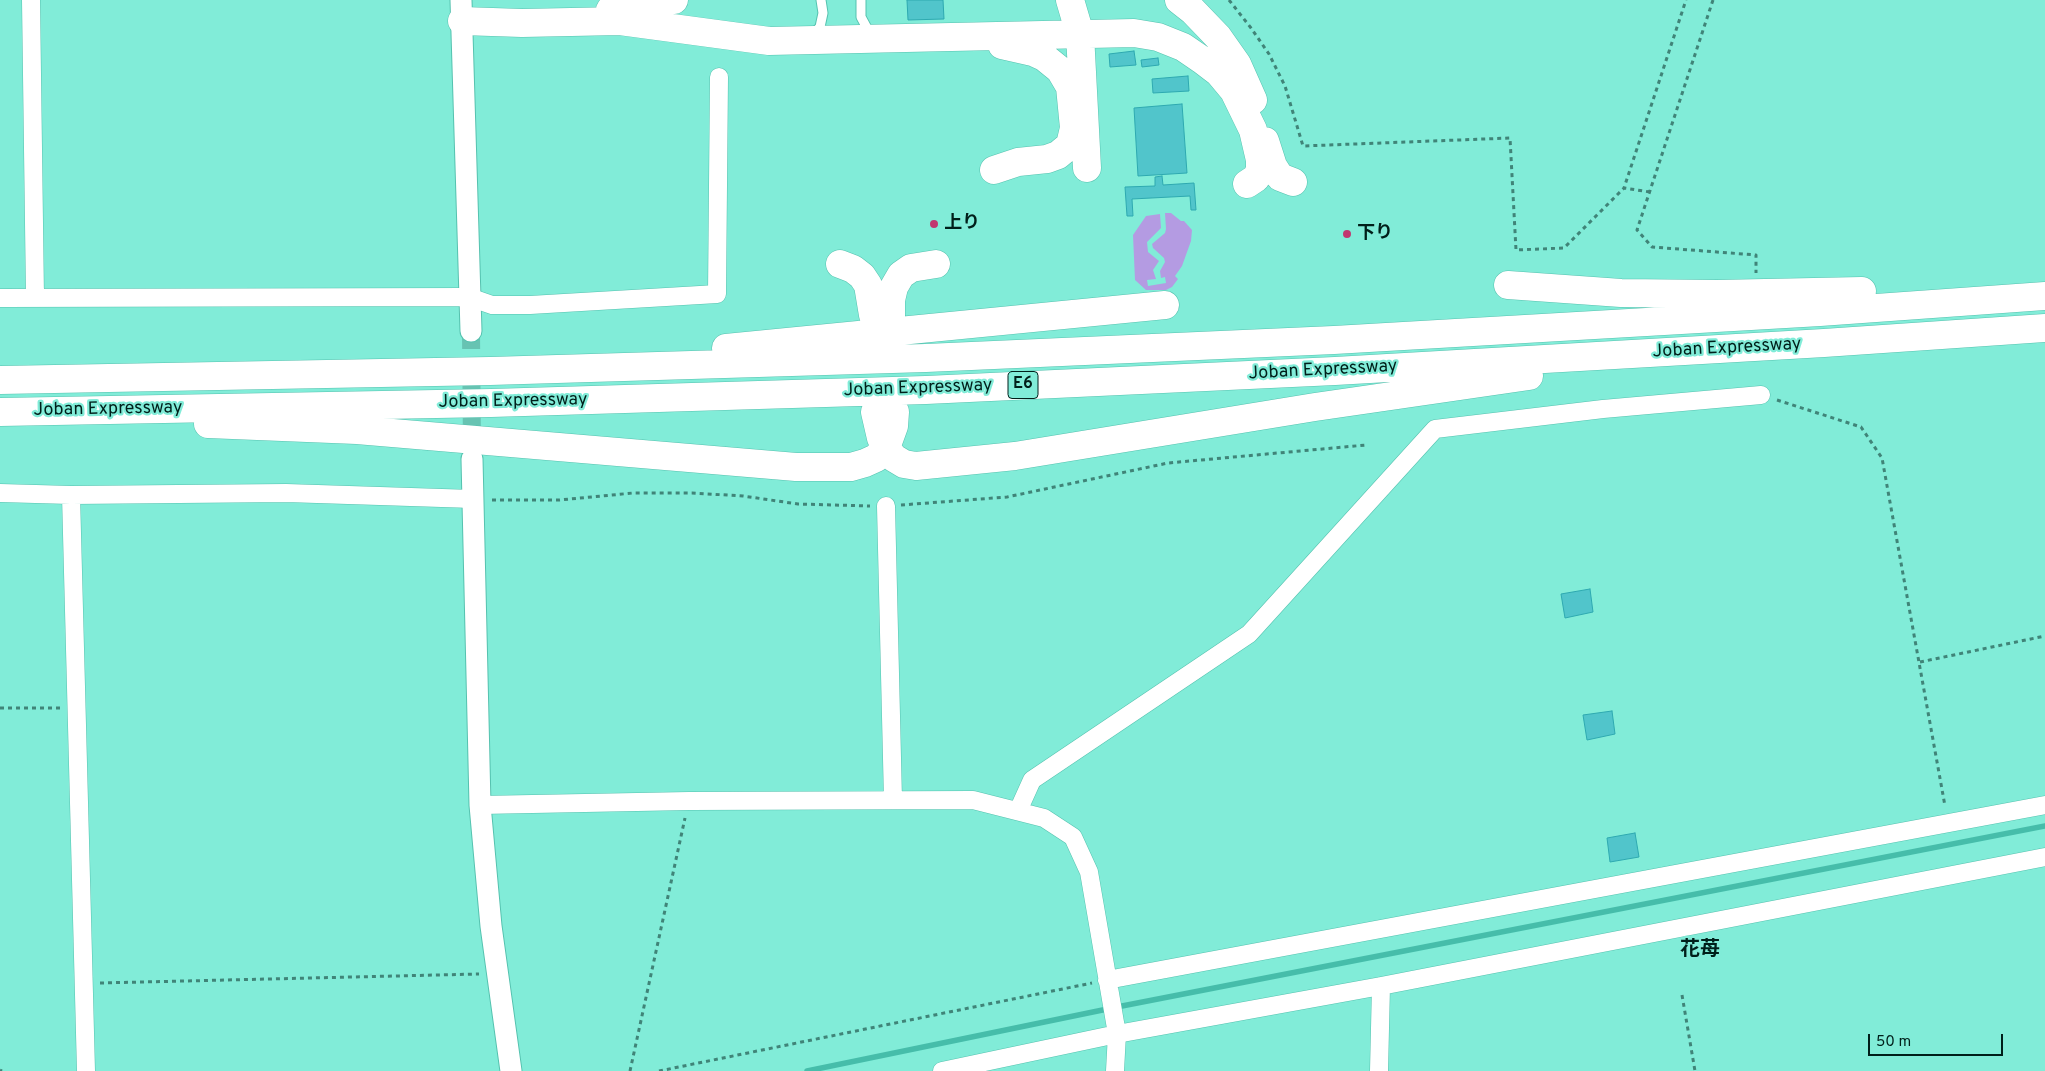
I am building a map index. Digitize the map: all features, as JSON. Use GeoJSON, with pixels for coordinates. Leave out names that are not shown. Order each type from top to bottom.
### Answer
{"type":"FeatureCollection","features":[{"type":"Feature","properties":{"kind":"highway"},"geometry":{"type":"LineString","coordinates":[[461,10],[524,12],[622,9],[674,0]]}},
{"type":"Feature","properties":{"kind":"highway"},"geometry":{"type":"LineString","coordinates":[[1070,0],[1080,34],[1087,168]]}},
{"type":"Feature","properties":{"kind":"highway"},"geometry":{"type":"LineString","coordinates":[[1179,0],[1193,11],[1218,37],[1237,64],[1252,94],[1273,166],[1280,177],[1293,182]]}},
{"type":"Feature","properties":{"kind":"highway"},"geometry":{"type":"LineString","coordinates":[[461,10],[522,23],[620,21],[769,41],[1134,33],[1158,37],[1183,47],[1219,73],[1234,91],[1253,130],[1260,160],[1260,170],[1256,178],[1247,184]]}},
{"type":"Feature","properties":{"kind":"highway"},"geometry":{"type":"LineString","coordinates":[[966,38],[1024,50],[1044,57],[1066,77],[1071,92],[1074,128],[1070,145],[1065,151],[1047,159],[1018,162],[994,170]]}},
{"type":"Feature","properties":{"kind":"highway"},"geometry":{"type":"LineString","coordinates":[[840,264],[854,269],[862,276],[882,316],[901,275],[912,268],[936,264]]}},
{"type":"Feature","properties":{"kind":"highway"},"geometry":{"type":"LineString","coordinates":[[1508,285],[1621,293],[1717,294],[1938,290],[2045,284]]}},
{"type":"Feature","properties":{"kind":"highway","name":"Joban Expressway"},"geometry":{"type":"LineString","coordinates":[[0,380],[490,371],[916,358],[1324,340],[1810,312],[2045,296]]}},
{"type":"Feature","properties":{"kind":"highway"},"geometry":{"type":"LineString","coordinates":[[490,371],[1165,305]]}},
{"type":"Feature","properties":{"kind":"highway","name":"Joban Expressway"},"geometry":{"type":"LineString","coordinates":[[11,412],[491,403],[917,390],[1335,371],[1824,343],[2045,328]]}},
{"type":"Feature","properties":{"kind":"highway"},"geometry":{"type":"LineString","coordinates":[[886,448],[894,458],[904,464],[916,466],[1015,456],[1398,394],[1518,378],[1824,343]]}},
{"type":"Feature","properties":{"kind":"highway"},"geometry":{"type":"LineString","coordinates":[[11,412],[234,426],[357,430],[796,467],[851,467],[876,458],[886,448],[894,426],[885,412]]}},
{"type":"Feature","properties":{"kind":"street"},"geometry":{"type":"LineString","coordinates":[[31,0],[35,297]]}},
{"type":"Feature","properties":{"kind":"street"},"geometry":{"type":"LineString","coordinates":[[461,10],[471,331]]}},
{"type":"Feature","properties":{"kind":"street"},"geometry":{"type":"LineString","coordinates":[[0,298],[469,297],[492,305],[530,305],[717,294],[719,77]]}},
{"type":"Feature","properties":{"kind":"street"},"geometry":{"type":"LineString","coordinates":[[1018,811],[1032,780],[1248,634],[1435,428],[1603,409],[1761,395]]}},
{"type":"Feature","properties":{"kind":"street"},"geometry":{"type":"LineString","coordinates":[[472,459],[480,805],[497,973],[511,1071]]}},
{"type":"Feature","properties":{"kind":"street"},"geometry":{"type":"LineString","coordinates":[[0,493],[71,495],[286,493],[473,499]]}},
{"type":"Feature","properties":{"kind":"street"},"geometry":{"type":"LineString","coordinates":[[71,495],[86,1071]]}},
{"type":"Feature","properties":{"kind":"street"},"geometry":{"type":"LineString","coordinates":[[886,506],[893,800]]}},
{"type":"Feature","properties":{"kind":"street"},"geometry":{"type":"LineString","coordinates":[[480,805],[689,801],[973,800],[1044,818],[1073,837],[1089,872],[1117,1034],[1115,1071]]}},
{"type":"Feature","properties":{"kind":"street"},"geometry":{"type":"LineString","coordinates":[[1107,980],[2045,805]]}},
{"type":"Feature","properties":{"kind":"street"},"geometry":{"type":"LineString","coordinates":[[942,1071],[1117,1034],[1381,986],[2045,857]]}},
{"type":"Feature","properties":{"kind":"street"},"geometry":{"type":"LineString","coordinates":[[1379,1071],[1381,986]]}},
{"type":"Feature","properties":{"kind":"lane"},"geometry":{"type":"LineString","coordinates":[[801,40],[814,34],[820,27],[824,13],[821,0]]}},
{"type":"Feature","properties":{"kind":"lane"},"geometry":{"type":"LineString","coordinates":[[861,0],[861,17],[868,30],[884,38]]}},
{"type":"Feature","properties":{"kind":"path"},"geometry":{"type":"LineString","coordinates":[[1229,0],[1251,28],[1273,62],[1285,86],[1303,146],[1510,138],[1516,250],[1564,248],[1624,188],[1686,0]]}},
{"type":"Feature","properties":{"kind":"path"},"geometry":{"type":"LineString","coordinates":[[1713,0],[1637,230],[1652,247],[1756,255],[1756,276]]}},
{"type":"Feature","properties":{"kind":"path"},"geometry":{"type":"LineString","coordinates":[[1624,188],[1650,192]]}},
{"type":"Feature","properties":{"kind":"path"},"geometry":{"type":"LineString","coordinates":[[1761,395],[1861,427],[1882,458],[1949,824]]}},
{"type":"Feature","properties":{"kind":"path"},"geometry":{"type":"LineString","coordinates":[[1920,662],[2045,636]]}},
{"type":"Feature","properties":{"kind":"path"},"geometry":{"type":"LineString","coordinates":[[0,708],[76,708]]}},
{"type":"Feature","properties":{"kind":"path"},"geometry":{"type":"LineString","coordinates":[[630,1071],[689,801]]}},
{"type":"Feature","properties":{"kind":"path"},"geometry":{"type":"LineString","coordinates":[[84,983],[497,973]]}},
{"type":"Feature","properties":{"kind":"path"},"geometry":{"type":"LineString","coordinates":[[659,1071],[1107,980]]}},
{"type":"Feature","properties":{"kind":"path"},"geometry":{"type":"LineString","coordinates":[[1682,994],[1695,1071]]}},
{"type":"Feature","properties":{"kind":"shaded area"},"geometry":{"type":"Polygon","coordinates":[[[1165,213],[1171,213],[1181,221],[1184,221],[1192,230],[1191,241],[1182,266],[1175,276],[1178,279],[1172,287],[1166,290],[1146,290],[1135,280],[1133,235],[1146,216],[1160,214],[1161,228],[1147,242],[1148,252],[1159,261],[1153,270],[1156,279],[1147,280],[1148,286],[1166,283],[1165,277],[1161,278],[1160,271],[1165,262],[1164,258],[1153,248],[1152,244],[1165,233],[1165,213]]]}},
{"type":"Feature","properties":{"kind":"building"},"geometry":{"type":"Polygon","coordinates":[[[907,0],[943,0],[944,19],[908,20],[907,0]]]}},
{"type":"Feature","properties":{"kind":"building"},"geometry":{"type":"Polygon","coordinates":[[[1134,51],[1136,65],[1110,67],[1109,54],[1134,51]]]}},
{"type":"Feature","properties":{"kind":"building"},"geometry":{"type":"Polygon","coordinates":[[[1158,58],[1159,65],[1142,67],[1141,60],[1158,58]]]}},
{"type":"Feature","properties":{"kind":"building"},"geometry":{"type":"Polygon","coordinates":[[[1188,76],[1189,91],[1153,93],[1152,79],[1188,76]]]}},
{"type":"Feature","properties":{"kind":"building"},"geometry":{"type":"Polygon","coordinates":[[[1182,104],[1187,173],[1138,176],[1134,108],[1182,104]]]}},
{"type":"Feature","properties":{"kind":"building"},"geometry":{"type":"Polygon","coordinates":[[[1162,176],[1163,185],[1194,183],[1196,210],[1191,210],[1190,196],[1132,199],[1133,216],[1127,216],[1125,187],[1155,186],[1155,177],[1162,176]]]}},
{"type":"Feature","properties":{"kind":"building"},"geometry":{"type":"Polygon","coordinates":[[[1590,589],[1593,612],[1565,618],[1561,594],[1590,589]]]}},
{"type":"Feature","properties":{"kind":"building"},"geometry":{"type":"Polygon","coordinates":[[[1612,711],[1615,734],[1587,740],[1583,715],[1612,711]]]}},
{"type":"Feature","properties":{"kind":"building"},"geometry":{"type":"Polygon","coordinates":[[[1635,833],[1639,857],[1610,862],[1607,838],[1635,833]]]}},
{"type":"Feature","properties":{"kind":"waterway"},"geometry":{"type":"LineString","coordinates":[[807,1071],[1122,1006],[2045,826]]}},
{"type":"Feature","properties":{"kind":"tunnel"},"geometry":{"type":"LineString","coordinates":[[471,331],[472,448]]}},
{"type":"Feature","properties":{"kind":"place","name":"上り"},"geometry":{"type":"Point","coordinates":[934,224]}},
{"type":"Feature","properties":{"kind":"place","name":"下り"},"geometry":{"type":"Point","coordinates":[1347,234]}},
{"type":"Feature","properties":{"kind":"district","name":"花苺"},"geometry":{"type":"Point","coordinates":[1700,951]}}]}
